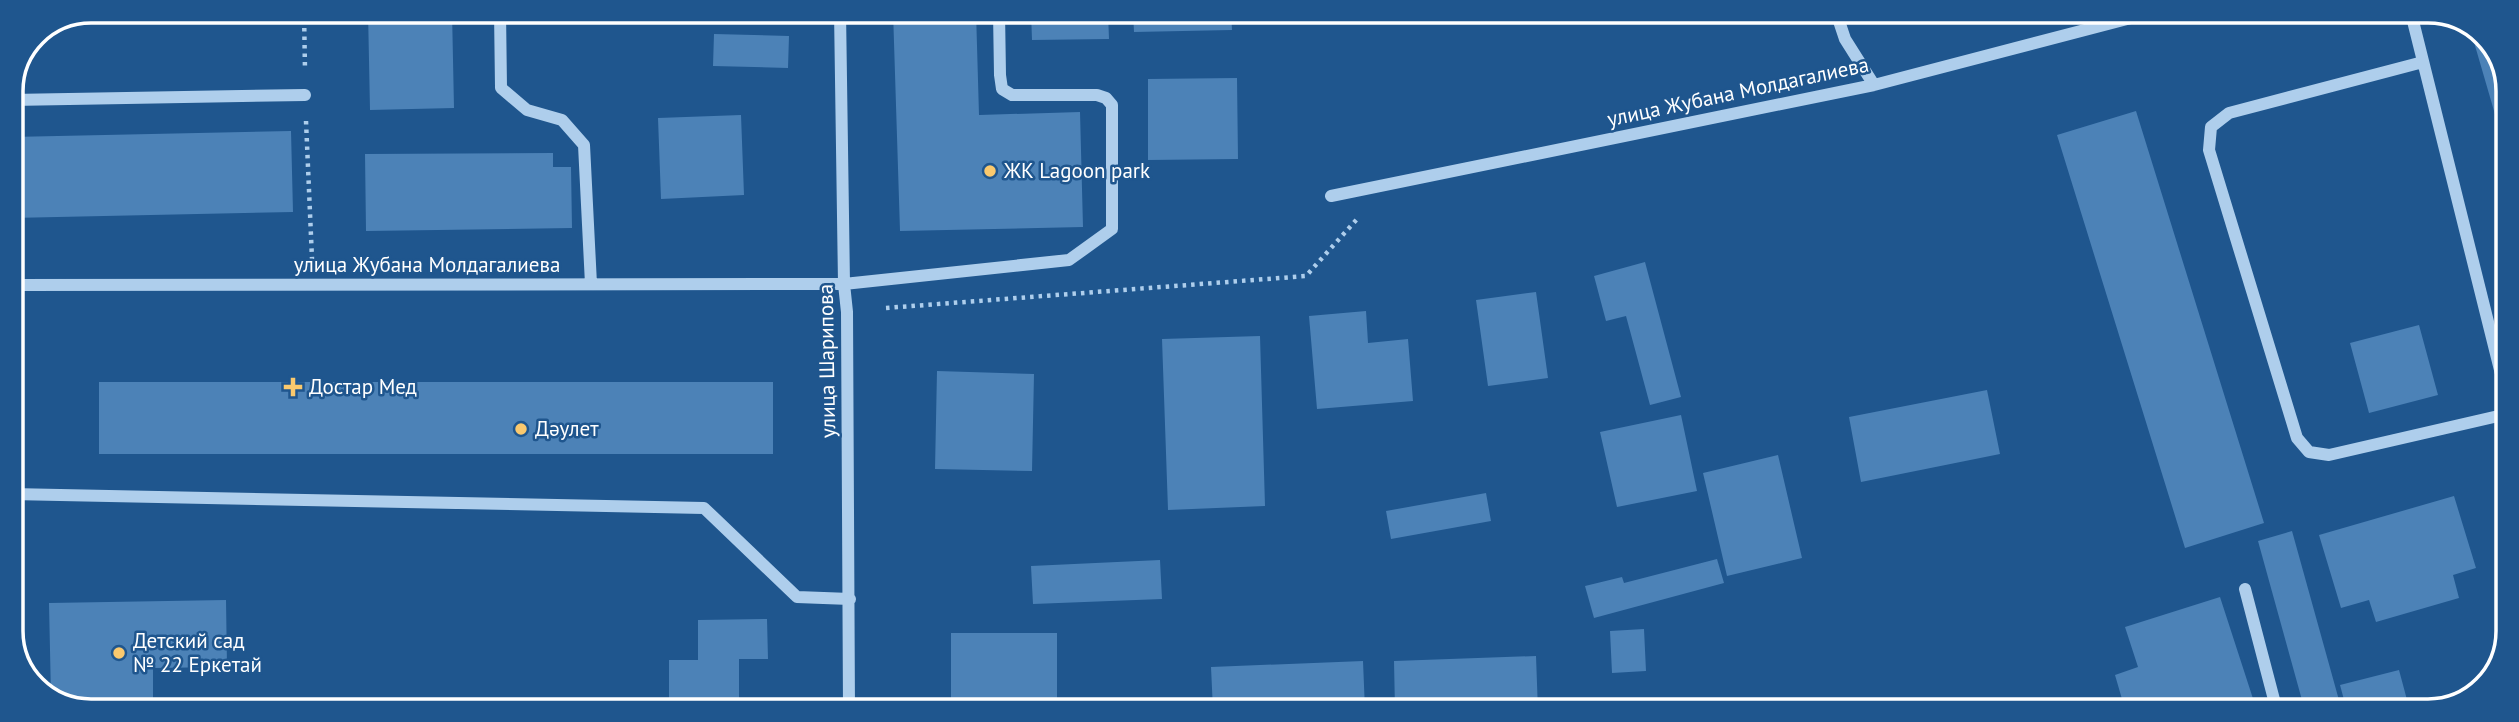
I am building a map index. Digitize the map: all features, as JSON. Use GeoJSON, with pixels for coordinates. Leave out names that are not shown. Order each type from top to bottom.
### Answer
{"type":"FeatureCollection","features":[{"type":"Feature","properties":{"kind":"street"},"geometry":{"type":"LineString","coordinates":[[500,23],[501,88],[527,110],[562,120],[584,145],[591,284]]}},
{"type":"Feature","properties":{"kind":"street","name":"улица Шарипова"},"geometry":{"type":"LineString","coordinates":[[840,23],[844,284],[847,312],[849,699]]}},
{"type":"Feature","properties":{"kind":"street","name":"улица Жубана Молдагалиева"},"geometry":{"type":"LineString","coordinates":[[23,285],[844,284],[1069,260],[1112,229],[1112,105],[1106,98],[1097,95],[1012,95],[1003,89],[1000,75],[999,23]]}},
{"type":"Feature","properties":{"kind":"street"},"geometry":{"type":"LineString","coordinates":[[1840,23],[1845,39],[1874,85]]}},
{"type":"Feature","properties":{"kind":"street","name":"улица Жубана Молдагалиева"},"geometry":{"type":"LineString","coordinates":[[1331,195],[1874,85],[2112,23]]}},
{"type":"Feature","properties":{"kind":"street"},"geometry":{"type":"LineString","coordinates":[[2414,23],[2496,354]]}},
{"type":"Feature","properties":{"kind":"street"},"geometry":{"type":"LineString","coordinates":[[2423,62],[2229,113],[2211,127],[2209,150],[2297,438],[2309,452],[2329,455],[2496,417]]}},
{"type":"Feature","properties":{"kind":"street"},"geometry":{"type":"LineString","coordinates":[[23,100],[305,95]]}},
{"type":"Feature","properties":{"kind":"street"},"geometry":{"type":"LineString","coordinates":[[23,494],[704,508],[797,597],[850,598]]}},
{"type":"Feature","properties":{"kind":"street"},"geometry":{"type":"LineString","coordinates":[[2245,589],[2274,699]]}},
{"type":"Feature","properties":{"kind":"path"},"geometry":{"type":"LineString","coordinates":[[303,23],[313,285]]}},
{"type":"Feature","properties":{"kind":"path"},"geometry":{"type":"LineString","coordinates":[[847,312],[1306,275],[1390,184]]}},
{"type":"Feature","properties":{"kind":"building"},"geometry":{"type":"Polygon","coordinates":[[[368,23],[452,23],[454,108],[370,110],[368,23]]]}},
{"type":"Feature","properties":{"kind":"building","name":"ЖК Lagoon park"},"geometry":{"type":"Polygon","coordinates":[[[893,23],[976,23],[979,115],[1080,112],[1083,227],[900,231],[893,23]]]}},
{"type":"Feature","properties":{"kind":"building"},"geometry":{"type":"Polygon","coordinates":[[[1031,23],[1108,23],[1109,39],[1032,40],[1031,23]]]}},
{"type":"Feature","properties":{"kind":"building"},"geometry":{"type":"Polygon","coordinates":[[[1134,23],[1232,23],[1232,30],[1134,32],[1134,23]]]}},
{"type":"Feature","properties":{"kind":"building"},"geometry":{"type":"Polygon","coordinates":[[[714,34],[789,36],[788,68],[713,66],[714,34]]]}},
{"type":"Feature","properties":{"kind":"building"},"geometry":{"type":"Polygon","coordinates":[[[2474,41],[2485,53],[2495,77],[2496,118],[2474,41]]]}},
{"type":"Feature","properties":{"kind":"building"},"geometry":{"type":"Polygon","coordinates":[[[1237,78],[1238,159],[1148,160],[1148,79],[1237,78]]]}},
{"type":"Feature","properties":{"kind":"building"},"geometry":{"type":"Polygon","coordinates":[[[2136,111],[2264,523],[2185,548],[2057,135],[2136,111]]]}},
{"type":"Feature","properties":{"kind":"building"},"geometry":{"type":"Polygon","coordinates":[[[741,115],[744,195],[661,199],[658,118],[741,115]]]}},
{"type":"Feature","properties":{"kind":"building"},"geometry":{"type":"Polygon","coordinates":[[[291,131],[293,212],[23,218],[23,137],[291,131]]]}},
{"type":"Feature","properties":{"kind":"building"},"geometry":{"type":"Polygon","coordinates":[[[553,153],[553,167],[571,167],[572,228],[366,231],[365,154],[553,153]]]}},
{"type":"Feature","properties":{"kind":"building"},"geometry":{"type":"Polygon","coordinates":[[[1645,262],[1681,397],[1650,405],[1626,316],[1606,321],[1594,276],[1645,262]]]}},
{"type":"Feature","properties":{"kind":"building"},"geometry":{"type":"Polygon","coordinates":[[[1536,292],[1548,378],[1488,386],[1476,300],[1536,292]]]}},
{"type":"Feature","properties":{"kind":"building"},"geometry":{"type":"Polygon","coordinates":[[[1366,311],[1368,343],[1408,339],[1413,401],[1317,409],[1309,316],[1366,311]]]}},
{"type":"Feature","properties":{"kind":"building"},"geometry":{"type":"Polygon","coordinates":[[[2419,325],[2438,395],[2369,413],[2350,343],[2419,325]]]}},
{"type":"Feature","properties":{"kind":"building"},"geometry":{"type":"Polygon","coordinates":[[[1260,336],[1265,506],[1168,510],[1162,339],[1260,336]]]}},
{"type":"Feature","properties":{"kind":"building"},"geometry":{"type":"Polygon","coordinates":[[[937,371],[1034,374],[1032,471],[935,469],[937,371]]]}},
{"type":"Feature","properties":{"kind":"building"},"geometry":{"type":"Polygon","coordinates":[[[99,382],[773,382],[773,454],[99,454],[99,382]]]}},
{"type":"Feature","properties":{"kind":"building"},"geometry":{"type":"Polygon","coordinates":[[[1987,390],[2000,454],[1861,482],[1849,417],[1987,390]]]}},
{"type":"Feature","properties":{"kind":"building"},"geometry":{"type":"Polygon","coordinates":[[[1681,415],[1697,491],[1617,507],[1600,432],[1681,415]]]}},
{"type":"Feature","properties":{"kind":"building"},"geometry":{"type":"Polygon","coordinates":[[[1778,455],[1802,558],[1727,576],[1703,473],[1778,455]]]}},
{"type":"Feature","properties":{"kind":"building"},"geometry":{"type":"Polygon","coordinates":[[[1486,493],[1491,521],[1391,539],[1386,511],[1486,493]]]}},
{"type":"Feature","properties":{"kind":"building"},"geometry":{"type":"Polygon","coordinates":[[[2454,496],[2476,568],[2453,575],[2459,598],[2376,622],[2369,600],[2341,608],[2319,535],[2454,496]]]}},
{"type":"Feature","properties":{"kind":"building"},"geometry":{"type":"Polygon","coordinates":[[[2292,531],[2339,699],[2302,699],[2258,541],[2292,531]]]}},
{"type":"Feature","properties":{"kind":"building"},"geometry":{"type":"Polygon","coordinates":[[[1717,559],[1724,583],[1594,618],[1585,586],[1622,577],[1624,583],[1717,559]]]}},
{"type":"Feature","properties":{"kind":"building"},"geometry":{"type":"Polygon","coordinates":[[[1160,560],[1162,599],[1033,604],[1031,566],[1160,560]]]}},
{"type":"Feature","properties":{"kind":"building"},"geometry":{"type":"Polygon","coordinates":[[[2220,597],[2253,699],[2122,699],[2115,675],[2138,667],[2125,627],[2220,597]]]}},
{"type":"Feature","properties":{"kind":"building"},"geometry":{"type":"Polygon","coordinates":[[[226,600],[227,667],[153,668],[153,699],[73,697],[51,686],[49,603],[226,600]]]}},
{"type":"Feature","properties":{"kind":"building"},"geometry":{"type":"Polygon","coordinates":[[[767,619],[768,659],[739,659],[739,699],[669,699],[669,660],[698,660],[698,620],[767,619]]]}},
{"type":"Feature","properties":{"kind":"building"},"geometry":{"type":"Polygon","coordinates":[[[1644,629],[1646,671],[1612,673],[1610,631],[1644,629]]]}},
{"type":"Feature","properties":{"kind":"building"},"geometry":{"type":"Polygon","coordinates":[[[951,633],[1057,633],[1057,699],[951,699],[951,633]]]}},
{"type":"Feature","properties":{"kind":"building"},"geometry":{"type":"Polygon","coordinates":[[[1536,656],[1538,699],[1395,699],[1394,661],[1536,656]]]}},
{"type":"Feature","properties":{"kind":"building"},"geometry":{"type":"Polygon","coordinates":[[[1363,661],[1365,699],[1212,699],[1211,667],[1363,661]]]}},
{"type":"Feature","properties":{"kind":"building"},"geometry":{"type":"Polygon","coordinates":[[[2399,670],[2407,699],[2344,699],[2340,685],[2399,670]]]}},
{"type":"Feature","properties":{"kind":"place","name":"ЖК Lagoon park"},"geometry":{"type":"Point","coordinates":[990,171]}},
{"type":"Feature","properties":{"kind":"place","name":"Достар Мед"},"geometry":{"type":"Point","coordinates":[293,387]}},
{"type":"Feature","properties":{"kind":"place","name":"Дәулет"},"geometry":{"type":"Point","coordinates":[521,429]}},
{"type":"Feature","properties":{"kind":"place","name":"Детский сад № 22 Еркетай"},"geometry":{"type":"Point","coordinates":[119,653]}}]}
